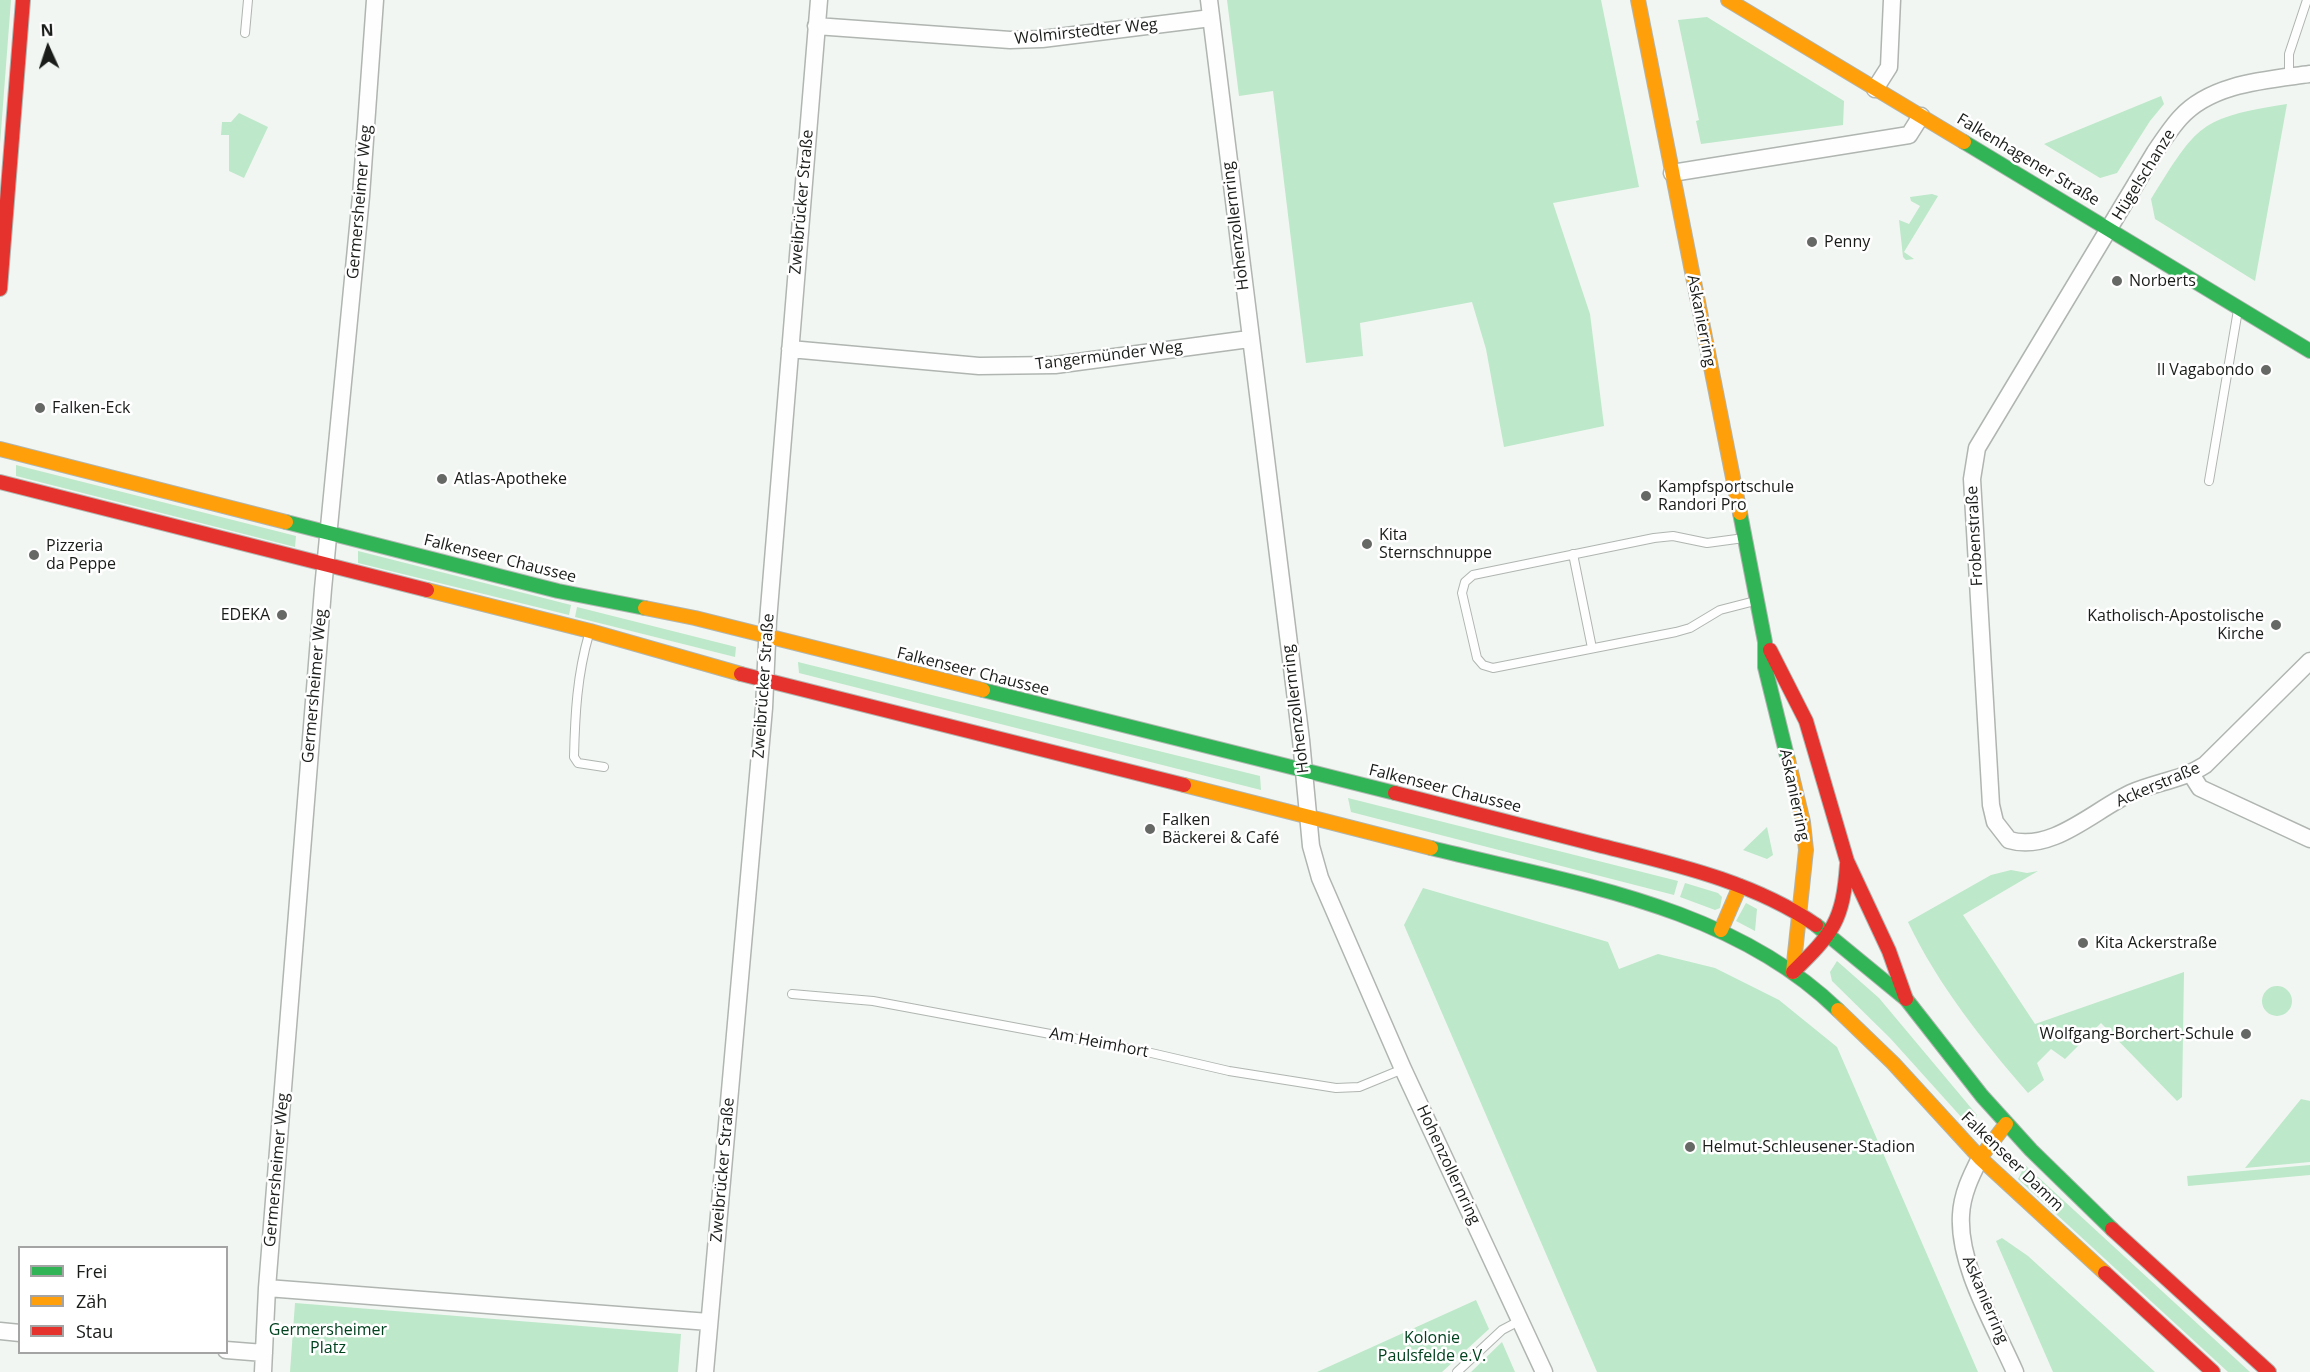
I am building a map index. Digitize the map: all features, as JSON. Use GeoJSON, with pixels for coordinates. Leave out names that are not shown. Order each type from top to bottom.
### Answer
{"type":"FeatureCollection","features":[{"type":"Feature","properties":{"kind":"main road"},"geometry":{"type":"LineString","coordinates":[[0,289],[23,0]]}},
{"type":"Feature","properties":{"kind":"main road","name":"Askanierring"},"geometry":{"type":"LineString","coordinates":[[1638,0],[1766,642],[1806,721],[1847,861],[1889,951],[1906,999]]}},
{"type":"Feature","properties":{"kind":"main road","name":"Falkenhagener Straße"},"geometry":{"type":"LineString","coordinates":[[1728,0],[2110,228],[2310,351]]}},
{"type":"Feature","properties":{"kind":"main road","name":"Falkenseer Chaussee"},"geometry":{"type":"LineString","coordinates":[[0,449],[558,591],[695,618],[1671,864],[1740,886],[1798,914],[1830,935],[1906,999]]}},
{"type":"Feature","properties":{"kind":"main road"},"geometry":{"type":"LineString","coordinates":[[0,482],[590,631],[766,680],[1643,901],[1721,930],[1760,950],[1793,972]]}},
{"type":"Feature","properties":{"kind":"main road","name":"Askanierring"},"geometry":{"type":"LineString","coordinates":[[1766,642],[1765,667],[1803,822],[1806,850],[1793,972]]}},
{"type":"Feature","properties":{"kind":"main road","name":"Askanierring"},"geometry":{"type":"LineString","coordinates":[[1793,972],[1830,935],[1843,908],[1847,861]]}},
{"type":"Feature","properties":{"kind":"main road"},"geometry":{"type":"LineString","coordinates":[[1721,930],[1740,886]]}},
{"type":"Feature","properties":{"kind":"main road","name":"Falkenseer Damm"},"geometry":{"type":"LineString","coordinates":[[1793,972],[1844,1012],[1980,1158],[2213,1372]]}},
{"type":"Feature","properties":{"kind":"main road","name":"Falkenseer Damm"},"geometry":{"type":"LineString","coordinates":[[1906,999],[2006,1124],[2122,1239],[2269,1372]]}},
{"type":"Feature","properties":{"kind":"main road"},"geometry":{"type":"LineString","coordinates":[[1980,1158],[2006,1124]]}},
{"type":"Feature","properties":{"kind":"street","name":"Germersheimer Weg"},"geometry":{"type":"LineString","coordinates":[[263,1372],[267,1288],[325,564],[361,196],[375,0]]}},
{"type":"Feature","properties":{"kind":"street","name":"Zweibrücker Straße"},"geometry":{"type":"LineString","coordinates":[[705,1372],[766,680],[819,0]]}},
{"type":"Feature","properties":{"kind":"street","name":"Hohenzollernring"},"geometry":{"type":"LineString","coordinates":[[1209,0],[1304,772],[1311,846],[1320,879],[1403,1069],[1544,1372]]}},
{"type":"Feature","properties":{"kind":"street"},"geometry":{"type":"LineString","coordinates":[[1875,89],[1889,67],[1892,0]]}},
{"type":"Feature","properties":{"kind":"street","name":"Wolmirstedter Weg"},"geometry":{"type":"LineString","coordinates":[[816,26],[1010,40],[1042,39],[1211,18]]}},
{"type":"Feature","properties":{"kind":"street","name":"Hügelschanze"},"geometry":{"type":"LineString","coordinates":[[2110,228],[2155,152],[2181,116],[2201,103],[2235,87],[2310,74]]}},
{"type":"Feature","properties":{"kind":"street"},"geometry":{"type":"LineString","coordinates":[[1672,173],[1909,135],[1921,116]]}},
{"type":"Feature","properties":{"kind":"street","name":"Frobenstraße"},"geometry":{"type":"LineString","coordinates":[[2009,840],[1995,822],[1991,806],[1972,479],[1977,448],[2110,228]]}},
{"type":"Feature","properties":{"kind":"street","name":"Tangermünder Weg"},"geometry":{"type":"LineString","coordinates":[[790,349],[979,366],[1055,365],[1249,339]]}},
{"type":"Feature","properties":{"kind":"street","name":"Ackerstraße"},"geometry":{"type":"LineString","coordinates":[[2009,840],[2028,844],[2048,838],[2129,794],[2157,782],[2180,779],[2191,774],[2205,765],[2310,661]]}},
{"type":"Feature","properties":{"kind":"street"},"geometry":{"type":"LineString","coordinates":[[2191,774],[2200,788],[2310,839]]}},
{"type":"Feature","properties":{"kind":"street","name":"Askanierring"},"geometry":{"type":"LineString","coordinates":[[1980,1158],[1966,1188],[1961,1214],[1962,1246],[2015,1372]]}},
{"type":"Feature","properties":{"kind":"street"},"geometry":{"type":"LineString","coordinates":[[267,1288],[709,1322]]}},
{"type":"Feature","properties":{"kind":"street"},"geometry":{"type":"LineString","coordinates":[[0,1331],[18,1333]]}},
{"type":"Feature","properties":{"kind":"street"},"geometry":{"type":"LineString","coordinates":[[228,1350],[264,1353]]}},
{"type":"Feature","properties":{"kind":"lane"},"geometry":{"type":"LineString","coordinates":[[245,33],[248,0]]}},
{"type":"Feature","properties":{"kind":"lane"},"geometry":{"type":"LineString","coordinates":[[2289,77],[2289,54],[2307,0]]}},
{"type":"Feature","properties":{"kind":"lane"},"geometry":{"type":"LineString","coordinates":[[2208,481],[2239,307]]}},
{"type":"Feature","properties":{"kind":"lane"},"geometry":{"type":"LineString","coordinates":[[1744,538],[1707,543],[1673,536],[1654,538],[1473,575],[1465,582],[1462,593],[1477,658],[1483,665],[1493,668],[1676,632],[1690,628],[1720,610],[1757,601]]}},
{"type":"Feature","properties":{"kind":"lane"},"geometry":{"type":"LineString","coordinates":[[1573,554],[1592,648]]}},
{"type":"Feature","properties":{"kind":"lane"},"geometry":{"type":"LineString","coordinates":[[590,631],[581,663],[576,702],[574,757],[578,763],[604,767]]}},
{"type":"Feature","properties":{"kind":"lane","name":"Am Heimhort"},"geometry":{"type":"LineString","coordinates":[[792,994],[873,1001],[1147,1052],[1229,1071],[1336,1088],[1359,1087],[1403,1069]]}},
{"type":"Feature","properties":{"kind":"lane"},"geometry":{"type":"LineString","coordinates":[[1457,1372],[1502,1330],[1521,1320]]}},
{"type":"Feature","properties":{"kind":"green space"},"geometry":{"type":"Polygon","coordinates":[[[0,0],[11,0],[0,144],[0,0]]]}},
{"type":"Feature","properties":{"kind":"green space"},"geometry":{"type":"Polygon","coordinates":[[[1227,0],[1601,0],[1639,187],[1553,203],[1590,314],[1604,426],[1504,447],[1486,349],[1472,302],[1360,323],[1363,356],[1306,363],[1273,91],[1239,96],[1227,0]]]}},
{"type":"Feature","properties":{"kind":"green space"},"geometry":{"type":"Polygon","coordinates":[[[1707,17],[1844,101],[1843,125],[1701,144],[1696,121],[1699,120],[1678,20],[1707,17]]]}},
{"type":"Feature","properties":{"kind":"green space"},"geometry":{"type":"Polygon","coordinates":[[[2161,96],[2164,104],[2150,121],[2117,173],[2100,178],[2044,144],[2161,96]]]}},
{"type":"Feature","properties":{"kind":"green space"},"geometry":{"type":"Polygon","coordinates":[[[2287,104],[2255,281],[2155,219],[2151,199],[2180,154],[2204,129],[2218,120],[2235,114],[2287,104]]]}},
{"type":"Feature","properties":{"kind":"green space"},"geometry":{"type":"Polygon","coordinates":[[[239,113],[268,127],[244,178],[229,171],[229,135],[221,135],[222,122],[231,122],[239,113]]]}},
{"type":"Feature","properties":{"kind":"green space"},"geometry":{"type":"Polygon","coordinates":[[[1932,194],[1938,196],[1904,252],[1914,259],[1906,260],[1903,257],[1899,220],[1909,224],[1920,206],[1911,201],[1910,197],[1932,194]]]}},
{"type":"Feature","properties":{"kind":"green space"},"geometry":{"type":"Polygon","coordinates":[[[16,465],[296,536],[295,547],[16,476],[16,465]]]}},
{"type":"Feature","properties":{"kind":"green space"},"geometry":{"type":"Polygon","coordinates":[[[358,551],[571,605],[569,615],[358,563],[358,551]]]}},
{"type":"Feature","properties":{"kind":"green space"},"geometry":{"type":"Polygon","coordinates":[[[577,607],[736,647],[735,657],[575,617],[577,607]]]}},
{"type":"Feature","properties":{"kind":"green space"},"geometry":{"type":"Polygon","coordinates":[[[798,662],[1260,776],[1261,790],[799,673],[798,662]]]}},
{"type":"Feature","properties":{"kind":"green space"},"geometry":{"type":"Polygon","coordinates":[[[1348,798],[1678,881],[1674,895],[1351,812],[1348,798]]]}},
{"type":"Feature","properties":{"kind":"green space"},"geometry":{"type":"Polygon","coordinates":[[[1767,827],[1773,855],[1767,859],[1743,850],[1767,827]]]}},
{"type":"Feature","properties":{"kind":"green space"},"geometry":{"type":"Polygon","coordinates":[[[2011,870],[2027,873],[2038,871],[1963,915],[2035,1024],[2184,972],[2182,1097],[2177,1101],[2101,1023],[2065,1059],[2051,1049],[2037,1063],[2044,1080],[2028,1093],[1962,1011],[1933,968],[1908,922],[1991,875],[2011,870]]]}},
{"type":"Feature","properties":{"kind":"green space"},"geometry":{"type":"Polygon","coordinates":[[[1685,883],[1718,893],[1722,897],[1720,908],[1715,910],[1680,897],[1685,883]]]}},
{"type":"Feature","properties":{"kind":"green space","name":"Helmut-Schleusener-Stadion"},"geometry":{"type":"Polygon","coordinates":[[[1423,888],[1608,942],[1619,969],[1658,954],[1715,968],[1779,1000],[1837,1047],[1978,1372],[1597,1372],[1404,925],[1423,888]]]}},
{"type":"Feature","properties":{"kind":"green space"},"geometry":{"type":"Polygon","coordinates":[[[1746,903],[1757,909],[1755,931],[1736,921],[1746,903]]]}},
{"type":"Feature","properties":{"kind":"green space"},"geometry":{"type":"Polygon","coordinates":[[[1837,961],[1879,998],[1977,1115],[1972,1129],[1890,1038],[1832,981],[1830,972],[1837,961]]]}},
{"type":"Feature","properties":{"kind":"green space"},"geometry":{"type":"Polygon","coordinates":[[[2277,986],[2283,987],[2291,995],[2291,1007],[2283,1015],[2277,1016],[2271,1015],[2263,1007],[2262,1001],[2263,995],[2271,987],[2277,986]]]}},
{"type":"Feature","properties":{"kind":"green space"},"geometry":{"type":"Polygon","coordinates":[[[2301,1099],[2310,1101],[2310,1162],[2245,1168],[2301,1099]]]}},
{"type":"Feature","properties":{"kind":"green space"},"geometry":{"type":"Polygon","coordinates":[[[2025,1165],[2250,1372],[2228,1372],[2018,1179],[2025,1165]]]}},
{"type":"Feature","properties":{"kind":"green space"},"geometry":{"type":"Polygon","coordinates":[[[2310,1165],[2310,1175],[2188,1186],[2187,1176],[2310,1165]]]}},
{"type":"Feature","properties":{"kind":"green space"},"geometry":{"type":"Polygon","coordinates":[[[2002,1238],[2028,1256],[2155,1372],[2053,1372],[1996,1241],[2002,1238]]]}},
{"type":"Feature","properties":{"kind":"green space","name":"Kolonie Paulsfelde e.V."},"geometry":{"type":"Polygon","coordinates":[[[1476,1300],[1489,1329],[1442,1372],[1317,1372],[1476,1300]]]}},
{"type":"Feature","properties":{"kind":"green space","name":"Germersheimer Platz"},"geometry":{"type":"Polygon","coordinates":[[[295,1303],[681,1334],[678,1372],[290,1372],[295,1303]]]}},
{"type":"Feature","properties":{"kind":"green space"},"geometry":{"type":"Polygon","coordinates":[[[1502,1342],[1515,1372],[1471,1372],[1502,1342]]]}},
{"type":"Feature","properties":{"kind":"traffic: fast"},"geometry":{"type":"LineString","coordinates":[[1964,142],[2310,351]]}},
{"type":"Feature","properties":{"kind":"traffic: fast"},"geometry":{"type":"LineString","coordinates":[[1740,513],[1765,642],[1765,667],[1788,760]]}},
{"type":"Feature","properties":{"kind":"traffic: fast"},"geometry":{"type":"LineString","coordinates":[[286,522],[558,591],[645,608]]}},
{"type":"Feature","properties":{"kind":"traffic: fast"},"geometry":{"type":"LineString","coordinates":[[983,690],[1395,793]]}},
{"type":"Feature","properties":{"kind":"traffic: fast"},"geometry":{"type":"LineString","coordinates":[[1431,848],[1593,887],[1699,922],[1749,945],[1795,974],[1838,1010]]}},
{"type":"Feature","properties":{"kind":"traffic: fast"},"geometry":{"type":"LineString","coordinates":[[1816,925],[1906,999],[1982,1096],[2031,1150],[2112,1229]]}},
{"type":"Feature","properties":{"kind":"traffic: slow"},"geometry":{"type":"LineString","coordinates":[[1638,0],[1740,513]]}},
{"type":"Feature","properties":{"kind":"traffic: slow"},"geometry":{"type":"LineString","coordinates":[[1728,0],[1964,142]]}},
{"type":"Feature","properties":{"kind":"traffic: slow"},"geometry":{"type":"LineString","coordinates":[[0,449],[286,522]]}},
{"type":"Feature","properties":{"kind":"traffic: slow"},"geometry":{"type":"LineString","coordinates":[[427,590],[590,631],[741,674]]}},
{"type":"Feature","properties":{"kind":"traffic: slow"},"geometry":{"type":"LineString","coordinates":[[645,608],[695,618],[983,690]]}},
{"type":"Feature","properties":{"kind":"traffic: slow"},"geometry":{"type":"LineString","coordinates":[[1788,760],[1803,822],[1806,850],[1793,972]]}},
{"type":"Feature","properties":{"kind":"traffic: slow"},"geometry":{"type":"LineString","coordinates":[[1184,785],[1431,848]]}},
{"type":"Feature","properties":{"kind":"traffic: slow"},"geometry":{"type":"LineString","coordinates":[[1721,930],[1740,886]]}},
{"type":"Feature","properties":{"kind":"traffic: slow"},"geometry":{"type":"LineString","coordinates":[[1838,1010],[1893,1063],[1980,1158],[2105,1273]]}},
{"type":"Feature","properties":{"kind":"traffic: slow"},"geometry":{"type":"LineString","coordinates":[[1980,1158],[2006,1124]]}},
{"type":"Feature","properties":{"kind":"traffic: jam"},"geometry":{"type":"LineString","coordinates":[[0,289],[23,0]]}},
{"type":"Feature","properties":{"kind":"traffic: jam"},"geometry":{"type":"LineString","coordinates":[[0,482],[427,590]]}},
{"type":"Feature","properties":{"kind":"traffic: jam"},"geometry":{"type":"LineString","coordinates":[[1770,650],[1806,721],[1847,861],[1889,951],[1906,999]]}},
{"type":"Feature","properties":{"kind":"traffic: jam"},"geometry":{"type":"LineString","coordinates":[[741,674],[1184,785]]}},
{"type":"Feature","properties":{"kind":"traffic: jam"},"geometry":{"type":"LineString","coordinates":[[1395,793],[1655,859],[1711,876],[1765,897],[1816,925]]}},
{"type":"Feature","properties":{"kind":"traffic: jam"},"geometry":{"type":"LineString","coordinates":[[1793,972],[1818,947],[1834,925],[1843,899],[1847,864]]}},
{"type":"Feature","properties":{"kind":"traffic: jam"},"geometry":{"type":"LineString","coordinates":[[2112,1229],[2269,1372]]}},
{"type":"Feature","properties":{"kind":"traffic: jam"},"geometry":{"type":"LineString","coordinates":[[2105,1273],[2213,1372]]}},
{"type":"Feature","properties":{"kind":"place","name":"Penny"},"geometry":{"type":"Point","coordinates":[1812,242]}},
{"type":"Feature","properties":{"kind":"place","name":"Norberts"},"geometry":{"type":"Point","coordinates":[2117,281]}},
{"type":"Feature","properties":{"kind":"place","name":"Il Vagabondo"},"geometry":{"type":"Point","coordinates":[2266,370]}},
{"type":"Feature","properties":{"kind":"place","name":"Falken-Eck"},"geometry":{"type":"Point","coordinates":[40,408]}},
{"type":"Feature","properties":{"kind":"place","name":"Atlas-Apotheke"},"geometry":{"type":"Point","coordinates":[442,479]}},
{"type":"Feature","properties":{"kind":"place","name":"Kampfsportschule Randori Pro"},"geometry":{"type":"Point","coordinates":[1646,496]}},
{"type":"Feature","properties":{"kind":"place","name":"Kita Sternschnuppe"},"geometry":{"type":"Point","coordinates":[1367,544]}},
{"type":"Feature","properties":{"kind":"place","name":"Pizzeria da Peppe"},"geometry":{"type":"Point","coordinates":[34,555]}},
{"type":"Feature","properties":{"kind":"place","name":"EDEKA"},"geometry":{"type":"Point","coordinates":[282,615]}},
{"type":"Feature","properties":{"kind":"place","name":"Katholisch-Apostolische Kirche"},"geometry":{"type":"Point","coordinates":[2276,625]}},
{"type":"Feature","properties":{"kind":"place","name":"Falken Bäckerei & Café"},"geometry":{"type":"Point","coordinates":[1150,829]}},
{"type":"Feature","properties":{"kind":"place","name":"Kita Ackerstraße"},"geometry":{"type":"Point","coordinates":[2083,943]}},
{"type":"Feature","properties":{"kind":"place","name":"Wolfgang-Borchert-Schule"},"geometry":{"type":"Point","coordinates":[2246,1034]}},
{"type":"Feature","properties":{"kind":"place","name":"Helmut-Schleusener-Stadion"},"geometry":{"type":"Point","coordinates":[1690,1147]}}]}
